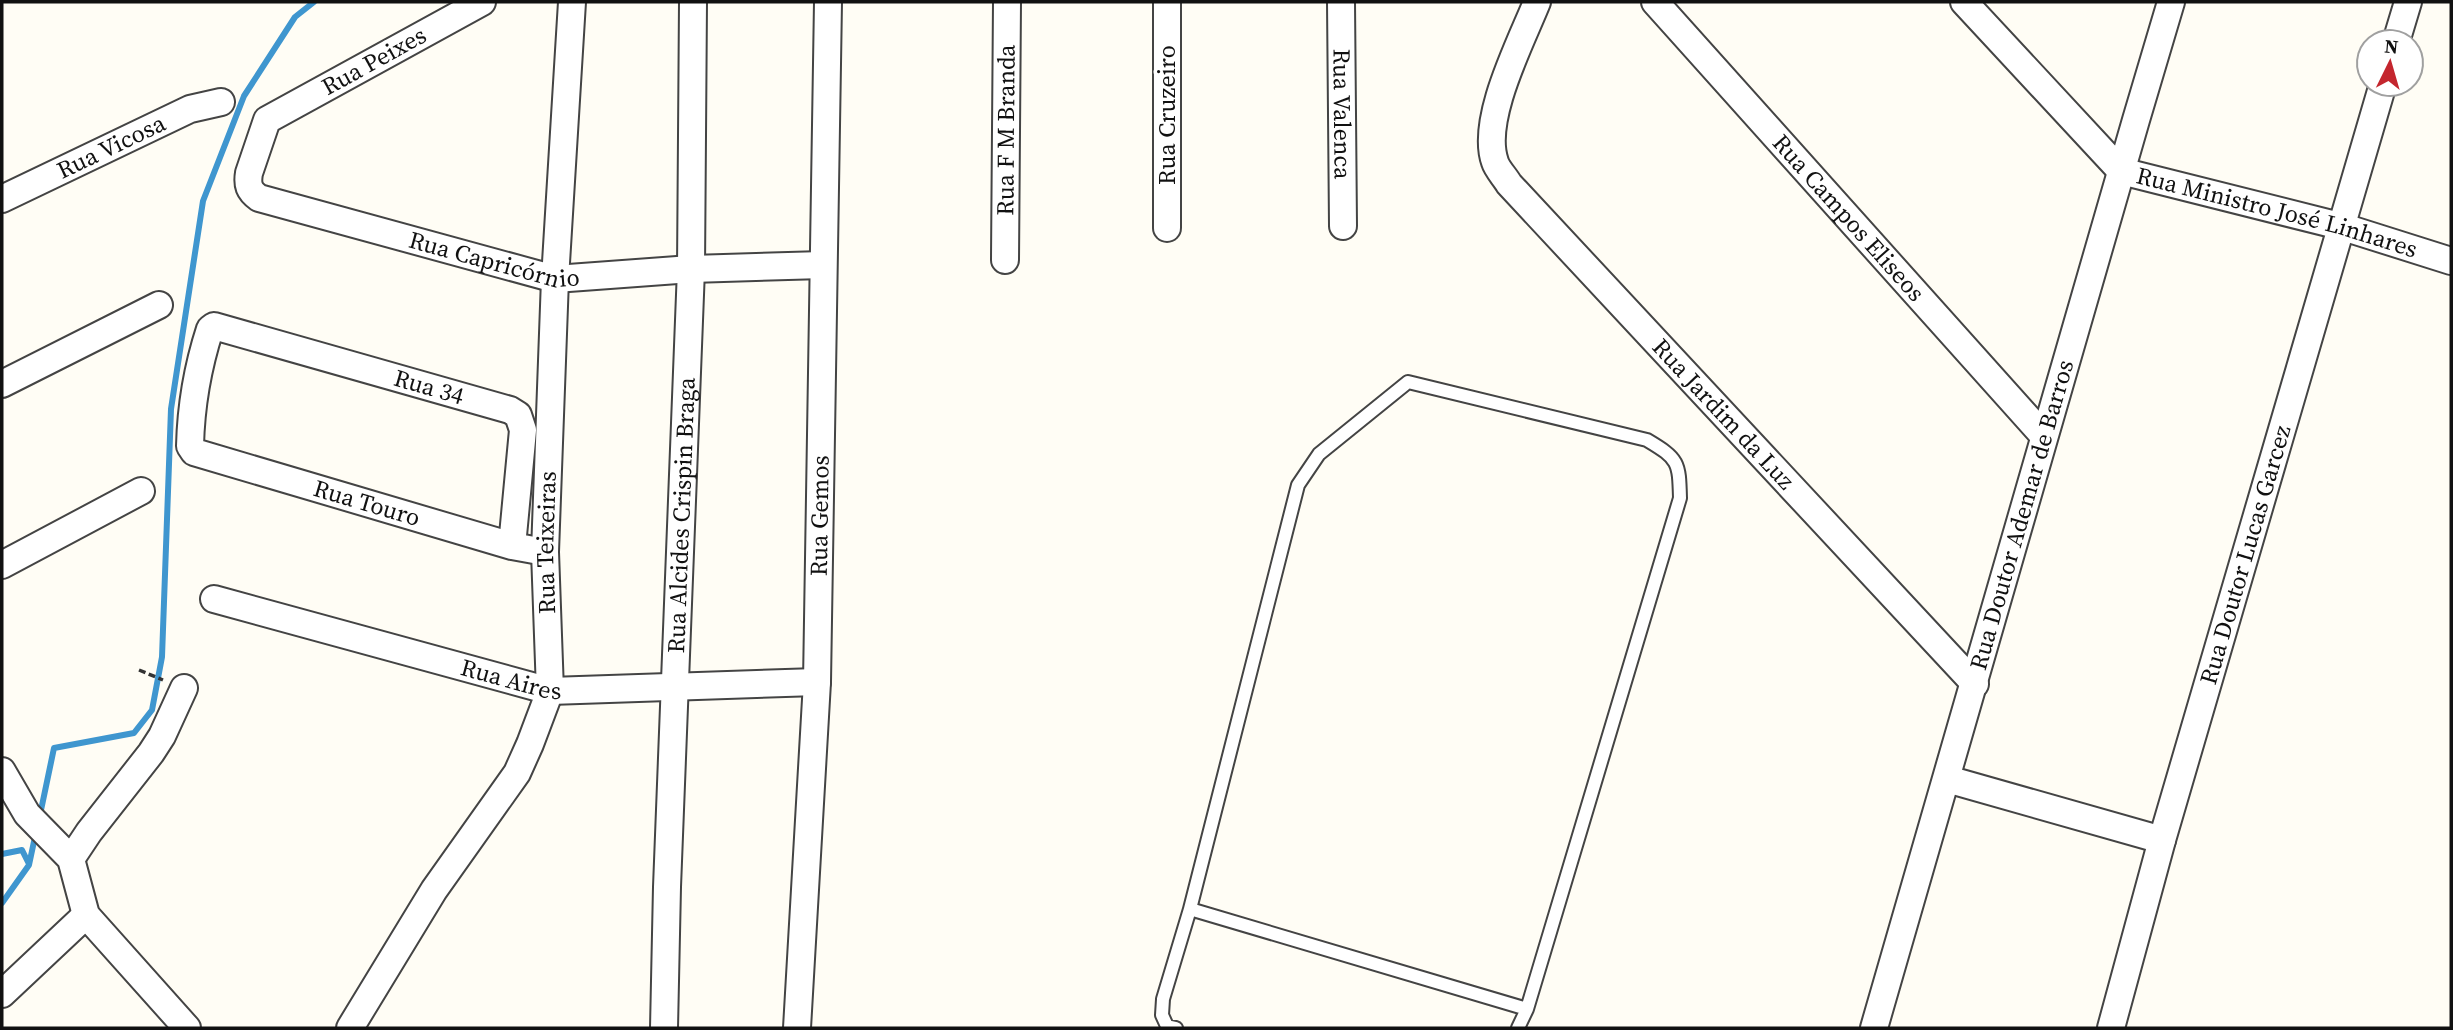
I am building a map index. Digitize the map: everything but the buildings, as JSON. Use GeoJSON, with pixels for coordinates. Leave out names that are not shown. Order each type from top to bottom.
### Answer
{"type":"FeatureCollection","features":[{"type":"Feature","properties":{"kind":"street","name":"Rua Peixes"},"geometry":{"type":"LineString","coordinates":[[267,120],[482,2]]}},
{"type":"Feature","properties":{"kind":"street","name":"Rua Teixeiras"},"geometry":{"type":"LineString","coordinates":[[350,1028],[434,890],[517,773],[550,691],[545,552],[555,279],[572,2]]}},
{"type":"Feature","properties":{"kind":"street","name":"Rua Alcides Crispin Braga"},"geometry":{"type":"LineString","coordinates":[[664,1028],[691,269],[693,2]]}},
{"type":"Feature","properties":{"kind":"street","name":"Rua Gemos"},"geometry":{"type":"LineString","coordinates":[[797,1028],[817,682],[828,2]]}},
{"type":"Feature","properties":{"kind":"street","name":"Rua F M Branda"},"geometry":{"type":"LineString","coordinates":[[1005,260],[1007,2]]}},
{"type":"Feature","properties":{"kind":"street","name":"Rua Cruzeiro"},"geometry":{"type":"LineString","coordinates":[[1167,2],[1167,228]]}},
{"type":"Feature","properties":{"kind":"street","name":"Rua Valenca"},"geometry":{"type":"LineString","coordinates":[[1341,2],[1343,226]]}},
{"type":"Feature","properties":{"kind":"street","name":"Rua Jardim da Luz"},"geometry":{"type":"LineString","coordinates":[[1537,2],[1497,104],[1491,133],[1495,162],[1509,184],[1975,684]]}},
{"type":"Feature","properties":{"kind":"street","name":"Rua Campos Eliseos"},"geometry":{"type":"LineString","coordinates":[[1655,2],[2043,435]]}},
{"type":"Feature","properties":{"kind":"street","name":"Rua Ministro José Linhares"},"geometry":{"type":"LineString","coordinates":[[1964,2],[2121,171],[2340,226],[2451,261]]}},
{"type":"Feature","properties":{"kind":"street","name":"Rua Doutor Ademar de Barros"},"geometry":{"type":"LineString","coordinates":[[1874,1028],[1975,684],[2043,435],[2171,2]]}},
{"type":"Feature","properties":{"kind":"street"},"geometry":{"type":"LineString","coordinates":[[2400,28],[2408,2]]}},
{"type":"Feature","properties":{"kind":"street","name":"Rua Doutor Lucas Garcez"},"geometry":{"type":"LineString","coordinates":[[2111,1028],[2162,840],[2379,98]]}},
{"type":"Feature","properties":{"kind":"street","name":"Rua Vicosa"},"geometry":{"type":"LineString","coordinates":[[2,199],[190,109],[220,102]]}},
{"type":"Feature","properties":{"kind":"street","name":"Rua Capricórnio"},"geometry":{"type":"LineString","coordinates":[[267,120],[247,182],[250,191],[259,198],[555,279],[691,269],[823,265]]}},
{"type":"Feature","properties":{"kind":"street"},"geometry":{"type":"LineString","coordinates":[[2,384],[159,305]]}},
{"type":"Feature","properties":{"kind":"street","name":"Rua Touro"},"geometry":{"type":"LineString","coordinates":[[212,327],[197,370],[191,449],[512,546],[545,552]]}},
{"type":"Feature","properties":{"kind":"street","name":"Rua 34"},"geometry":{"type":"LineString","coordinates":[[212,327],[510,410],[518,415],[523,429],[512,546]]}},
{"type":"Feature","properties":{"kind":"street"},"geometry":{"type":"LineString","coordinates":[[2,565],[141,491]]}},
{"type":"Feature","properties":{"kind":"street","name":"Rua Aires"},"geometry":{"type":"LineString","coordinates":[[214,599],[550,691],[817,682]]}},
{"type":"Feature","properties":{"kind":"street"},"geometry":{"type":"LineString","coordinates":[[71,859],[152,753],[184,688]]}},
{"type":"Feature","properties":{"kind":"street"},"geometry":{"type":"LineString","coordinates":[[2,771],[27,814],[71,859],[86,915],[187,1028]]}},
{"type":"Feature","properties":{"kind":"street"},"geometry":{"type":"LineString","coordinates":[[1947,779],[2162,840]]}},
{"type":"Feature","properties":{"kind":"street"},"geometry":{"type":"LineString","coordinates":[[2,994],[86,915]]}},
{"type":"Feature","properties":{"kind":"lane"},"geometry":{"type":"LineString","coordinates":[[1176,1028],[1167,1026],[1162,1015],[1163,999],[1190,909],[1298,485],[1319,454],[1408,382],[1647,440],[1671,454],[1679,471],[1680,498],[1527,1009],[1518,1028]]}},
{"type":"Feature","properties":{"kind":"lane"},"geometry":{"type":"LineString","coordinates":[[1190,909],[1527,1009]]}},
{"type":"Feature","properties":{"kind":"waterway"},"geometry":{"type":"LineString","coordinates":[[40,815],[54,748],[134,733],[152,710],[162,657],[171,409],[203,201],[244,96],[295,17],[314,2]]}},
{"type":"Feature","properties":{"kind":"waterway"},"geometry":{"type":"LineString","coordinates":[[2,903],[29,865],[36,832]]}},
{"type":"Feature","properties":{"kind":"waterway"},"geometry":{"type":"LineString","coordinates":[[2,854],[22,850],[29,864]]}}]}
